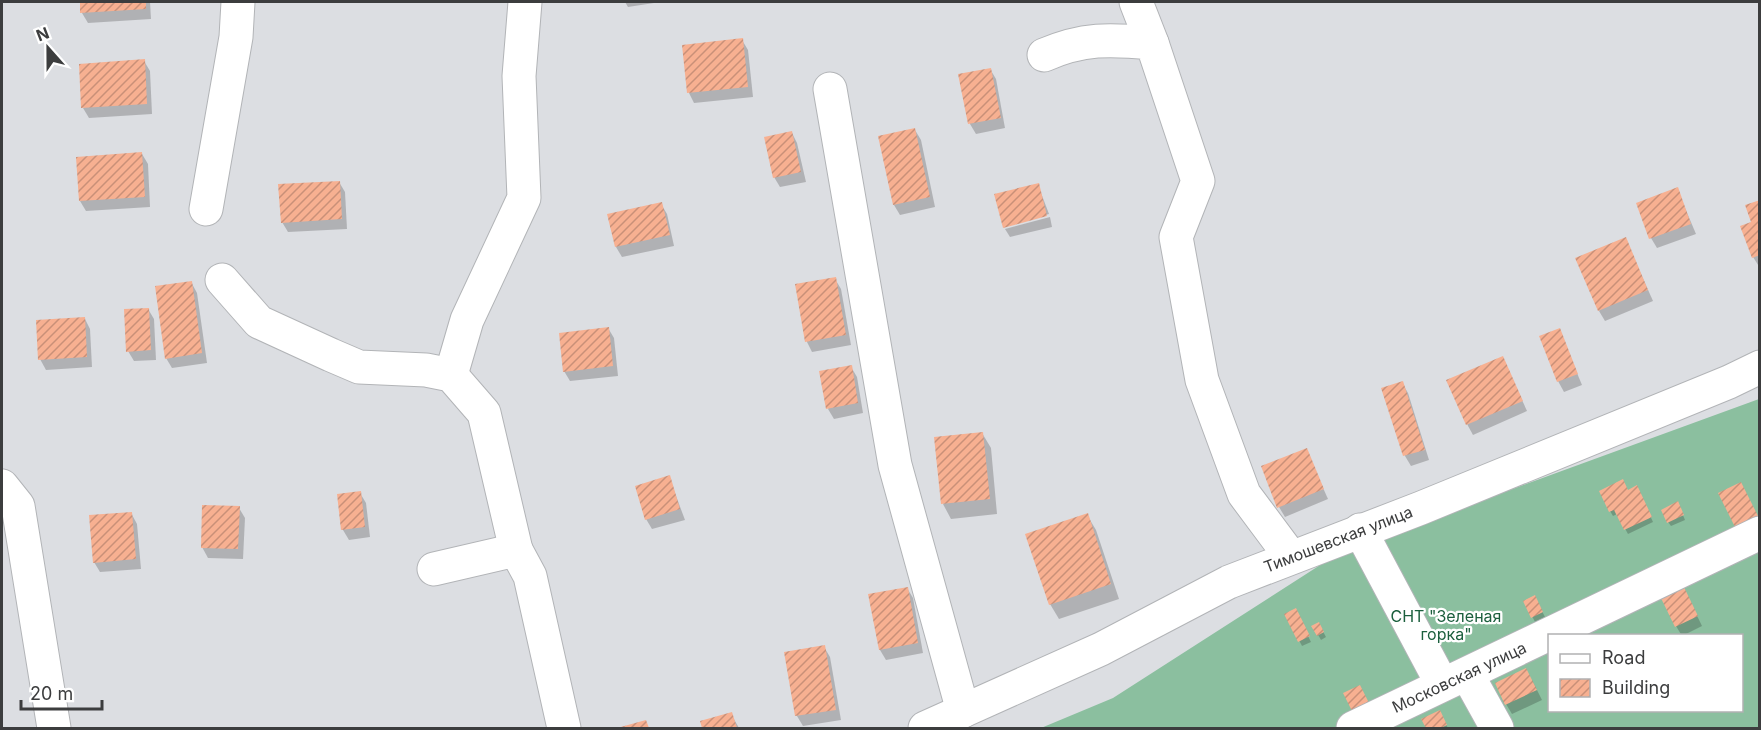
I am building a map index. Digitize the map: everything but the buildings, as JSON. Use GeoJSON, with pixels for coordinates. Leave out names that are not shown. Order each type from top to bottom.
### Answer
{"type":"FeatureCollection","features":[{"type":"Feature","properties":{"kind":"street"},"geometry":{"type":"LineString","coordinates":[[206,209],[236,37],[238,2]]}},
{"type":"Feature","properties":{"kind":"street"},"geometry":{"type":"LineString","coordinates":[[451,375],[467,320],[524,198],[519,76],[525,2]]}},
{"type":"Feature","properties":{"kind":"street"},"geometry":{"type":"LineString","coordinates":[[1136,2],[1198,181],[1176,237],[1202,380],[1244,495],[1291,557]]}},
{"type":"Feature","properties":{"kind":"street"},"geometry":{"type":"LineString","coordinates":[[1044,55],[1069,44],[1108,39],[1152,43]]}},
{"type":"Feature","properties":{"kind":"street"},"geometry":{"type":"LineString","coordinates":[[830,88],[895,465],[963,711]]}},
{"type":"Feature","properties":{"kind":"street"},"geometry":{"type":"LineString","coordinates":[[222,280],[259,322],[359,367],[426,370],[451,375],[484,413],[516,550],[530,576],[564,729]]}},
{"type":"Feature","properties":{"kind":"street","name":"Тимошевская улица"},"geometry":{"type":"LineString","coordinates":[[925,729],[1101,649],[1228,582],[1432,503],[1760,367]]}},
{"type":"Feature","properties":{"kind":"street"},"geometry":{"type":"LineString","coordinates":[[2,486],[18,506],[54,729]]}},
{"type":"Feature","properties":{"kind":"street"},"geometry":{"type":"LineString","coordinates":[[1360,530],[1455,679],[1497,729]]}},
{"type":"Feature","properties":{"kind":"street","name":"Московская улица"},"geometry":{"type":"LineString","coordinates":[[1549,634],[1760,533]]}},
{"type":"Feature","properties":{"kind":"street"},"geometry":{"type":"LineString","coordinates":[[435,569],[516,550]]}},
{"type":"Feature","properties":{"kind":"street","name":"Московская улица"},"geometry":{"type":"LineString","coordinates":[[1353,729],[1548,634]]}},
{"type":"Feature","properties":{"kind":"green space","name":"СНТ \"Зеленая горка\""},"geometry":{"type":"Polygon","coordinates":[[[1759,399],[1759,728],[1041,728],[1113,698],[1342,551],[1759,399]]]}}]}
